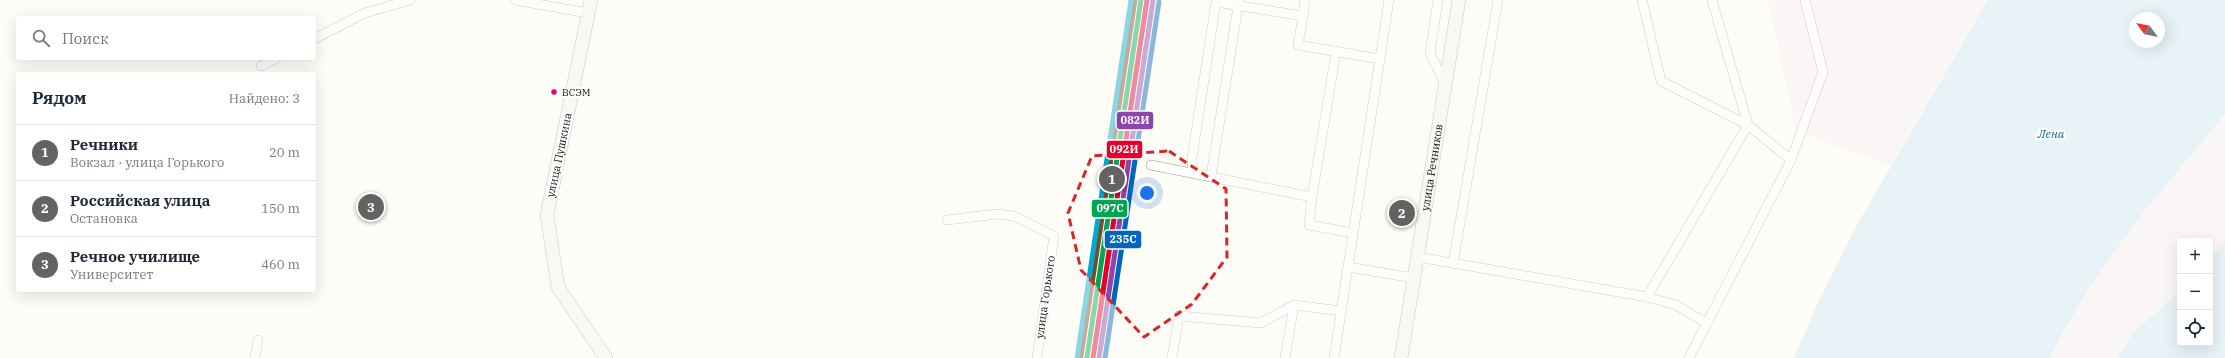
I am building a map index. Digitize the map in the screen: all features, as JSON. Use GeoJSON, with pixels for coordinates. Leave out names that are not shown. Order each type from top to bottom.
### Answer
{"type":"FeatureCollection","features":[{"type":"Feature","properties":{"kind":"street"},"geometry":{"type":"LineString","coordinates":[[316,38],[365,13],[410,0]]}},
{"type":"Feature","properties":{"kind":"street"},"geometry":{"type":"LineString","coordinates":[[515,0],[590,6]]}},
{"type":"Feature","properties":{"kind":"street"},"geometry":{"type":"LineString","coordinates":[[1305,0],[1298,45],[1380,59]]}},
{"type":"Feature","properties":{"kind":"street"},"geometry":{"type":"LineString","coordinates":[[1334,358],[1389,0]]}},
{"type":"Feature","properties":{"kind":"street"},"geometry":{"type":"LineString","coordinates":[[1438,0],[1430,53],[1445,85]]}},
{"type":"Feature","properties":{"kind":"street","name":"улица Речников"},"geometry":{"type":"LineString","coordinates":[[1401,358],[1459,0]]}},
{"type":"Feature","properties":{"kind":"street"},"geometry":{"type":"LineString","coordinates":[[1453,264],[1498,0]]}},
{"type":"Feature","properties":{"kind":"street"},"geometry":{"type":"LineString","coordinates":[[1642,0],[1661,82],[1748,125],[1791,160]]}},
{"type":"Feature","properties":{"kind":"street"},"geometry":{"type":"LineString","coordinates":[[1647,297],[1748,125],[1712,0]]}},
{"type":"Feature","properties":{"kind":"street"},"geometry":{"type":"LineString","coordinates":[[1689,358],[1791,160],[1823,72],[1805,0]]}},
{"type":"Feature","properties":{"kind":"street"},"geometry":{"type":"LineString","coordinates":[[1193,173],[1192,158],[1216,2],[1238,3],[1303,16]]}},
{"type":"Feature","properties":{"kind":"street"},"geometry":{"type":"LineString","coordinates":[[1211,176],[1238,3]]}},
{"type":"Feature","properties":{"kind":"street","name":"улица Пушкина"},"geometry":{"type":"LineString","coordinates":[[590,6],[547,215],[558,287],[606,358]]}},
{"type":"Feature","properties":{"kind":"street"},"geometry":{"type":"LineString","coordinates":[[1336,52],[1312,197],[1309,225],[1353,233]]}},
{"type":"Feature","properties":{"kind":"street"},"geometry":{"type":"LineString","coordinates":[[261,66],[273,60]]}},
{"type":"Feature","properties":{"kind":"street"},"geometry":{"type":"LineString","coordinates":[[1151,165],[1312,197]]}},
{"type":"Feature","properties":{"kind":"street","name":"улица Горького"},"geometry":{"type":"LineString","coordinates":[[947,220],[997,214],[1014,216],[1054,236],[1037,358]]}},
{"type":"Feature","properties":{"kind":"street"},"geometry":{"type":"LineString","coordinates":[[1418,257],[1647,297],[1676,305],[1706,323]]}},
{"type":"Feature","properties":{"kind":"street"},"geometry":{"type":"LineString","coordinates":[[1348,267],[1414,278]]}},
{"type":"Feature","properties":{"kind":"street"},"geometry":{"type":"LineString","coordinates":[[1172,358],[1179,316],[1261,323],[1294,305],[1341,311]]}},
{"type":"Feature","properties":{"kind":"street"},"geometry":{"type":"LineString","coordinates":[[1285,358],[1294,305]]}},
{"type":"Feature","properties":{"kind":"street"},"geometry":{"type":"LineString","coordinates":[[255,358],[258,340]]}},
{"type":"Feature","properties":{"kind":"highlighted area"},"geometry":{"type":"Polygon","coordinates":[[[1169,151],[1226,189],[1227,257],[1192,304],[1144,337],[1081,270],[1068,213],[1092,156],[1169,151]]]}},
{"type":"Feature","properties":{"kind":"shaded area"},"geometry":{"type":"Polygon","coordinates":[[[1768,0],[1988,0],[1890,166],[1796,131],[1768,0]]]}},
{"type":"Feature","properties":{"kind":"shaded area"},"geometry":{"type":"Polygon","coordinates":[[[2225,114],[2225,239],[2215,254],[2213,256],[2213,238],[2177,238],[2177,294],[2132,334],[2118,358],[2050,358],[2059,339],[2092,284],[2134,224],[2225,114]]]}},
{"type":"Feature","properties":{"kind":"water","name":"Лена"},"geometry":{"type":"Polygon","coordinates":[[[1988,0],[2225,0],[2225,114],[2134,224],[2092,284],[2059,339],[2050,358],[1794,358],[1820,298],[1858,223],[1988,0]]]}},
{"type":"Feature","properties":{"kind":"water"},"geometry":{"type":"Polygon","coordinates":[[[2225,239],[2225,358],[2118,358],[2132,334],[2177,294],[2177,346],[2213,346],[2213,256],[2225,239]]]}},
{"type":"Feature","properties":{"kind":"railway"},"geometry":{"type":"LineString","coordinates":[[1085,358],[1140,0]]}},
{"type":"Feature","properties":{"kind":"transit line"},"geometry":{"type":"LineString","coordinates":[[1077,358],[1131,0]]}},
{"type":"Feature","properties":{"kind":"transit line"},"geometry":{"type":"LineString","coordinates":[[1081,356],[1135,0]]}},
{"type":"Feature","properties":{"kind":"transit line","name":"097С"},"geometry":{"type":"LineString","coordinates":[[1087,357],[1141,0]]}},
{"type":"Feature","properties":{"kind":"transit line","name":"092И"},"geometry":{"type":"LineString","coordinates":[[1093,358],[1147,0]]}},
{"type":"Feature","properties":{"kind":"transit line","name":"082И"},"geometry":{"type":"LineString","coordinates":[[1099,358],[1153,1]]}},
{"type":"Feature","properties":{"kind":"transit line","name":"235С"},"geometry":{"type":"LineString","coordinates":[[1105,358],[1159,2]]}},
{"type":"Feature","properties":{"kind":"place","name":"ВСЭМ"},"geometry":{"type":"Point","coordinates":[554,92]}},
{"type":"Feature","properties":{"kind":"place","name":"Речники"},"geometry":{"type":"Point","coordinates":[1112,179]}},
{"type":"Feature","properties":{"kind":"place","name":"Речное училище"},"geometry":{"type":"Point","coordinates":[371,207]}},
{"type":"Feature","properties":{"kind":"place","name":"Российская улица"},"geometry":{"type":"Point","coordinates":[1402,213]}}]}
